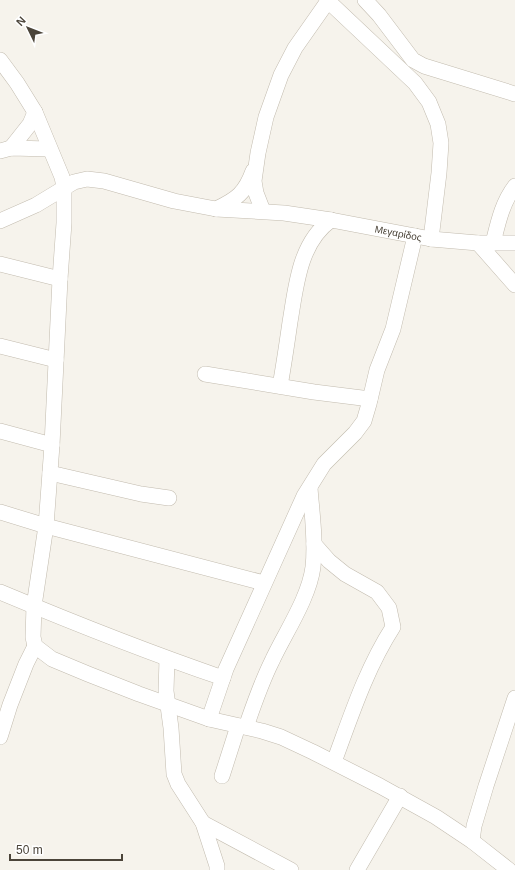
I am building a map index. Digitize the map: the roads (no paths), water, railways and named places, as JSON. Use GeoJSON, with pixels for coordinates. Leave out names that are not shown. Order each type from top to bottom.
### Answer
{"type":"FeatureCollection","features":[{"type":"Feature","properties":{"kind":"street"},"geometry":{"type":"LineString","coordinates":[[365,0],[379,15],[413,60],[424,66],[515,94]]}},
{"type":"Feature","properties":{"kind":"street"},"geometry":{"type":"LineString","coordinates":[[216,209],[241,194],[249,184],[255,167],[266,117],[281,75],[295,48],[327,1],[415,82],[429,102],[438,124],[441,143],[431,239]]}},
{"type":"Feature","properties":{"kind":"street"},"geometry":{"type":"LineString","coordinates":[[0,61],[17,83],[35,112],[49,149],[62,177],[64,187],[64,223],[52,445],[46,526],[34,606],[33,637],[35,646],[26,664],[10,705],[0,737]]}},
{"type":"Feature","properties":{"kind":"street"},"geometry":{"type":"LineString","coordinates":[[6,150],[30,124],[35,112]]}},
{"type":"Feature","properties":{"kind":"street"},"geometry":{"type":"LineString","coordinates":[[6,150],[49,149]]}},
{"type":"Feature","properties":{"kind":"street"},"geometry":{"type":"LineString","coordinates":[[255,167],[254,181],[256,193],[263,211]]}},
{"type":"Feature","properties":{"kind":"street","name":"Μεγαρίδος"},"geometry":{"type":"LineString","coordinates":[[0,220],[36,205],[74,182],[87,179],[104,181],[174,201],[216,209],[284,213],[331,220],[431,239],[478,243],[515,243]]}},
{"type":"Feature","properties":{"kind":"street"},"geometry":{"type":"LineString","coordinates":[[493,243],[497,224],[503,207],[515,186]]}},
{"type":"Feature","properties":{"kind":"street"},"geometry":{"type":"LineString","coordinates":[[280,386],[301,264],[315,235],[331,220]]}},
{"type":"Feature","properties":{"kind":"street"},"geometry":{"type":"LineString","coordinates":[[209,719],[222,678],[264,583],[310,487],[324,464],[355,433],[364,421],[377,370],[393,329],[415,236]]}},
{"type":"Feature","properties":{"kind":"street"},"geometry":{"type":"LineString","coordinates":[[478,243],[515,284]]}},
{"type":"Feature","properties":{"kind":"street"},"geometry":{"type":"LineString","coordinates":[[0,264],[60,279]]}},
{"type":"Feature","properties":{"kind":"street"},"geometry":{"type":"LineString","coordinates":[[0,346],[56,360]]}},
{"type":"Feature","properties":{"kind":"street"},"geometry":{"type":"LineString","coordinates":[[205,374],[314,392],[370,399]]}},
{"type":"Feature","properties":{"kind":"street"},"geometry":{"type":"LineString","coordinates":[[0,431],[52,445]]}},
{"type":"Feature","properties":{"kind":"street"},"geometry":{"type":"LineString","coordinates":[[50,473],[141,494],[169,498]]}},
{"type":"Feature","properties":{"kind":"street"},"geometry":{"type":"LineString","coordinates":[[222,776],[242,726],[272,660],[287,633],[304,596],[313,568],[314,544],[310,487]]}},
{"type":"Feature","properties":{"kind":"street"},"geometry":{"type":"LineString","coordinates":[[0,512],[46,526],[264,583]]}},
{"type":"Feature","properties":{"kind":"street"},"geometry":{"type":"LineString","coordinates":[[314,544],[330,562],[345,574],[377,592],[389,608],[393,627],[383,642],[364,683],[334,762]]}},
{"type":"Feature","properties":{"kind":"street"},"geometry":{"type":"LineString","coordinates":[[0,592],[167,659],[222,678]]}},
{"type":"Feature","properties":{"kind":"street"},"geometry":{"type":"LineString","coordinates":[[35,646],[52,659],[80,671],[209,719],[242,726],[281,737],[334,762],[400,796],[436,817],[472,841],[509,870]]}},
{"type":"Feature","properties":{"kind":"street"},"geometry":{"type":"LineString","coordinates":[[167,659],[166,691],[169,704],[174,774],[178,784],[204,823],[217,866],[216,870]]}},
{"type":"Feature","properties":{"kind":"street"},"geometry":{"type":"LineString","coordinates":[[472,841],[476,819],[515,698]]}},
{"type":"Feature","properties":{"kind":"street"},"geometry":{"type":"LineString","coordinates":[[361,868],[400,796]]}},
{"type":"Feature","properties":{"kind":"street"},"geometry":{"type":"LineString","coordinates":[[204,823],[291,870]]}}]}
